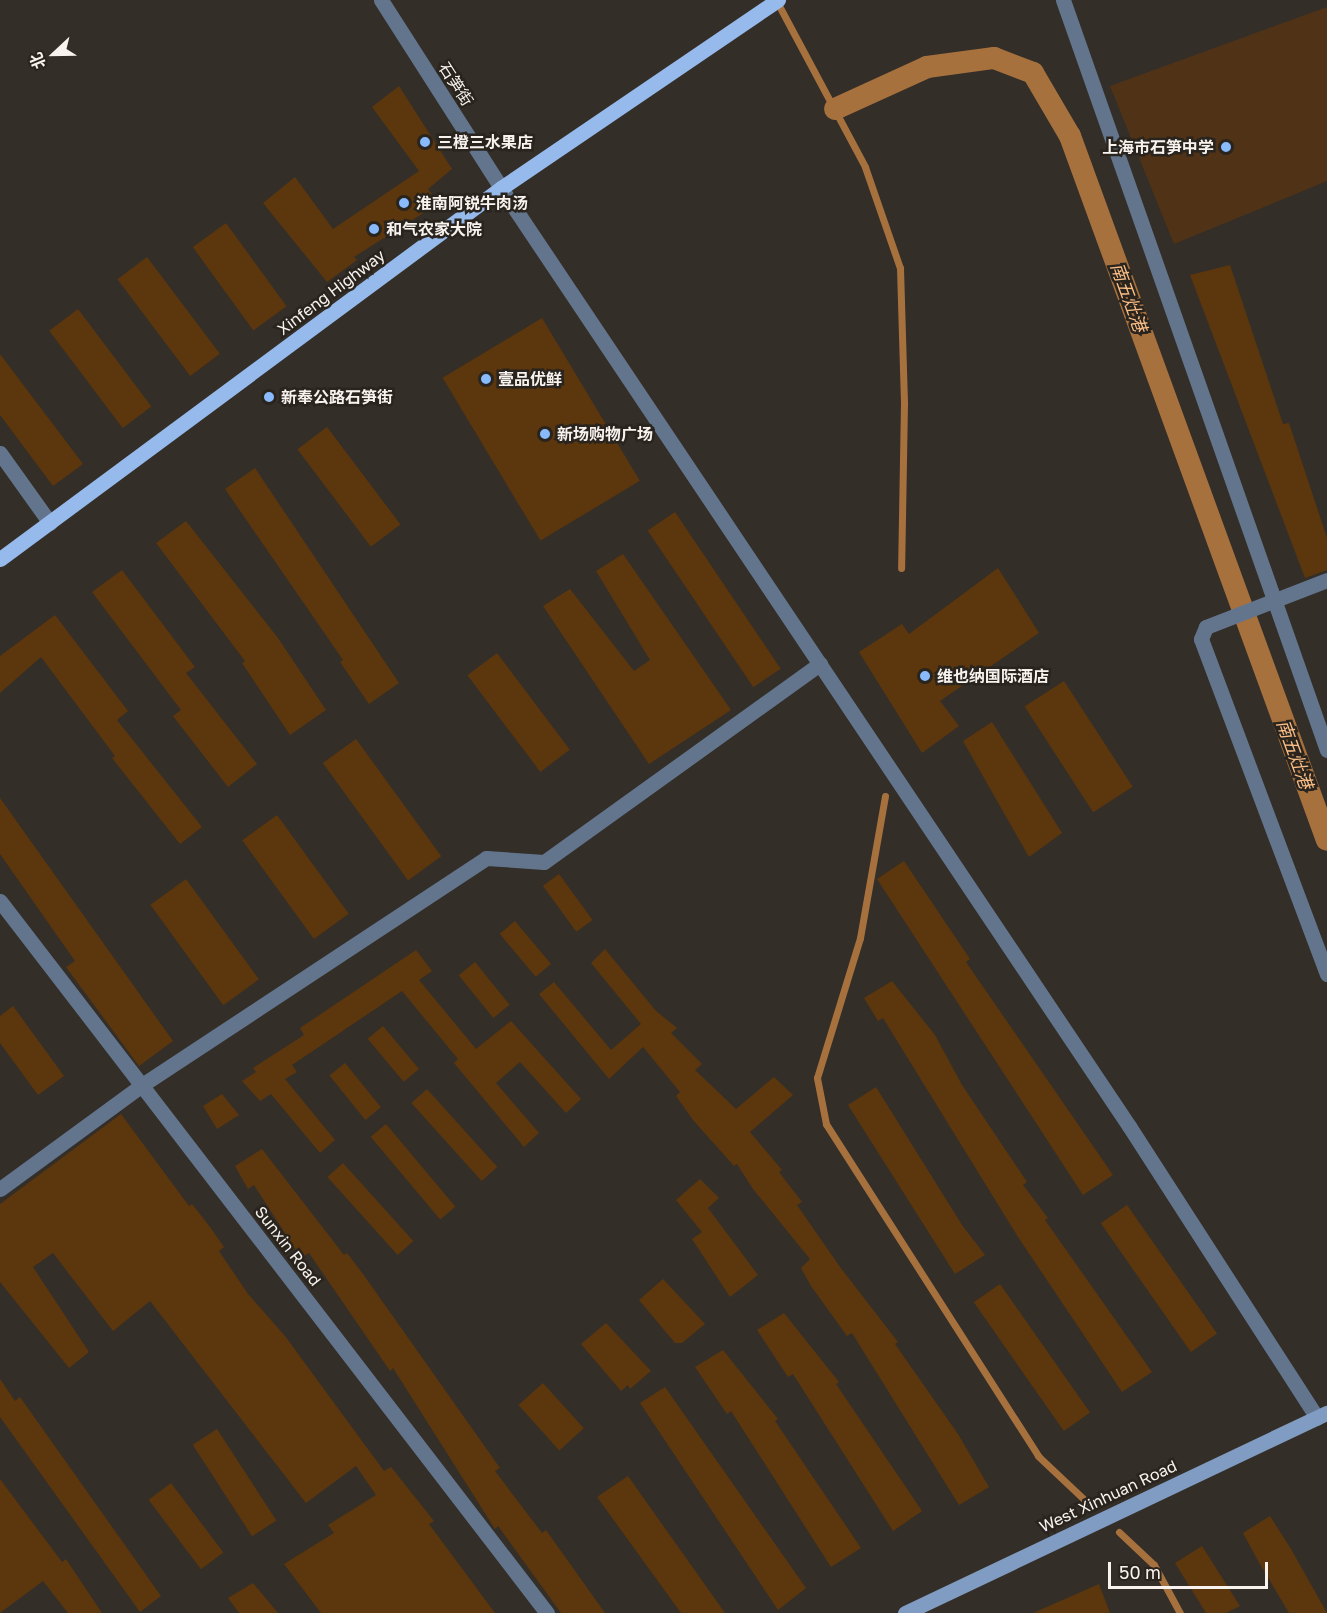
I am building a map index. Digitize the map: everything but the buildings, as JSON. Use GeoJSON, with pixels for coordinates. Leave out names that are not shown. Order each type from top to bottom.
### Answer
{"type":"FeatureCollection","features":[{"type":"Feature","properties":{"kind":"main road","name":"Xinfeng Highway"},"geometry":{"type":"LineString","coordinates":[[0,559],[501,188],[778,0]]}},
{"type":"Feature","properties":{"kind":"street","name":"石笋街"},"geometry":{"type":"LineString","coordinates":[[381,0],[501,188],[1322,1416]]}},
{"type":"Feature","properties":{"kind":"street"},"geometry":{"type":"LineString","coordinates":[[1064,0],[1273,602],[1327,750]]}},
{"type":"Feature","properties":{"kind":"street"},"geometry":{"type":"LineString","coordinates":[[0,453],[50,523]]}},
{"type":"Feature","properties":{"kind":"street"},"geometry":{"type":"LineString","coordinates":[[1327,580],[1206,627],[1201,639],[1327,975]]}},
{"type":"Feature","properties":{"kind":"street"},"geometry":{"type":"LineString","coordinates":[[0,1189],[141,1085],[486,858],[544,862],[820,664]]}},
{"type":"Feature","properties":{"kind":"street","name":"Sunxin Road"},"geometry":{"type":"LineString","coordinates":[[0,901],[547,1613]]}},
{"type":"Feature","properties":{"kind":"street","name":"West Xinhuan Road"},"geometry":{"type":"LineString","coordinates":[[905,1613],[1322,1416]]}},
{"type":"Feature","properties":{"kind":"shaded area","name":"上海市石笋中学"},"geometry":{"type":"Polygon","coordinates":[[[1327,7],[1327,181],[1174,244],[1110,86],[1327,7]]]}},
{"type":"Feature","properties":{"kind":"waterway"},"geometry":{"type":"LineString","coordinates":[[776,0],[865,167],[900,268],[904,403],[901,568]]}},
{"type":"Feature","properties":{"kind":"waterway","name":"南五灶港"},"geometry":{"type":"LineString","coordinates":[[835,109],[927,67],[994,58],[1033,73],[1070,136],[1327,840]]}},
{"type":"Feature","properties":{"kind":"waterway"},"geometry":{"type":"LineString","coordinates":[[885,796],[860,938],[817,1078],[826,1124],[1038,1456],[1089,1504]]}},
{"type":"Feature","properties":{"kind":"waterway"},"geometry":{"type":"LineString","coordinates":[[1119,1532],[1154,1565],[1180,1613]]}},
{"type":"Feature","properties":{"kind":"place","name":"三橙三水果店"},"geometry":{"type":"Point","coordinates":[425,142]}},
{"type":"Feature","properties":{"kind":"place","name":"上海市石笋中学"},"geometry":{"type":"Point","coordinates":[1226,147]}},
{"type":"Feature","properties":{"kind":"place","name":"淮南阿锐牛肉汤"},"geometry":{"type":"Point","coordinates":[404,203]}},
{"type":"Feature","properties":{"kind":"place","name":"和气农家大院"},"geometry":{"type":"Point","coordinates":[374,229]}},
{"type":"Feature","properties":{"kind":"place","name":"壹品优鲜"},"geometry":{"type":"Point","coordinates":[486,379]}},
{"type":"Feature","properties":{"kind":"place","name":"新奉公路石笋街"},"geometry":{"type":"Point","coordinates":[269,397]}},
{"type":"Feature","properties":{"kind":"place","name":"新场购物广场"},"geometry":{"type":"Point","coordinates":[545,434]}},
{"type":"Feature","properties":{"kind":"place","name":"维也纳国际酒店"},"geometry":{"type":"Point","coordinates":[925,676]}}]}
